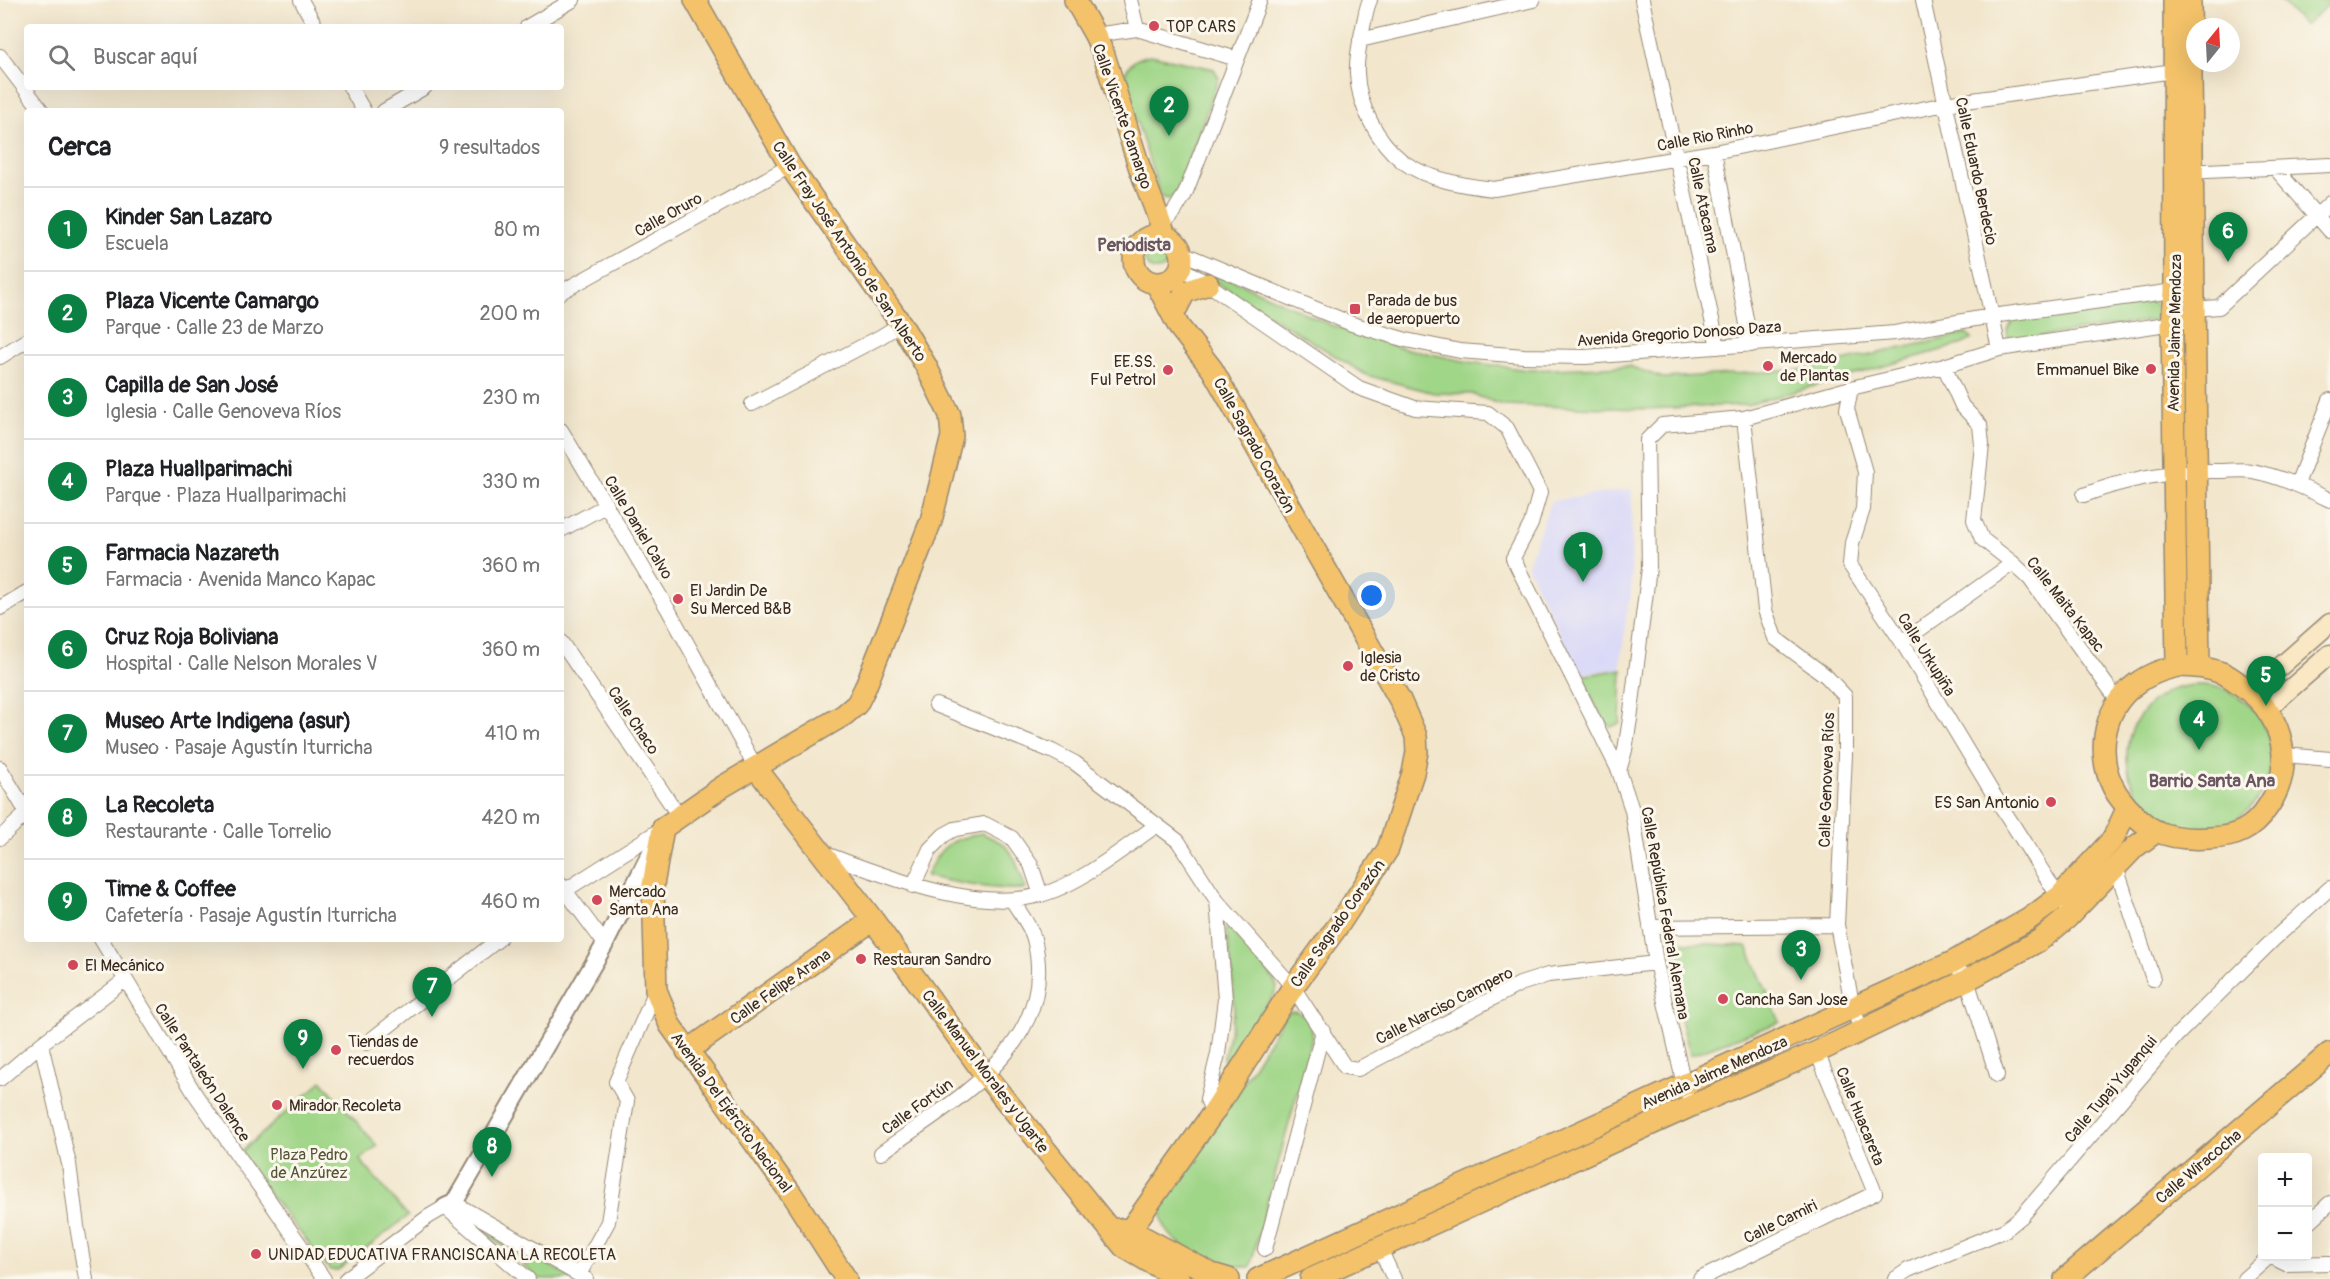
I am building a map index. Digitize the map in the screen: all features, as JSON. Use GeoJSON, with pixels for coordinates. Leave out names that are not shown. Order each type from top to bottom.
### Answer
{"type":"FeatureCollection","features":[{"type":"Feature","properties":{"kind":"main road","name":"Calle Fray José Antonio de San Alberto"},"geometry":{"type":"LineString","coordinates":[[695,0],[790,166],[901,324],[926,366],[950,415],[952,436],[931,521],[857,704],[844,715],[756,768]]}},
{"type":"Feature","properties":{"kind":"main road","name":"Calle Vicente Camargo"},"geometry":{"type":"LineString","coordinates":[[1075,0],[1095,34],[1104,55],[1158,232]]}},
{"type":"Feature","properties":{"kind":"main road","name":"Avenida Jaime Mendoza"},"geometry":{"type":"LineString","coordinates":[[2174,0],[2183,70]]}},
{"type":"Feature","properties":{"kind":"main road","name":"Avenida Jaime Mendoza"},"geometry":{"type":"LineString","coordinates":[[2190,0],[2183,70],[2184,290],[2172,323],[2199,666]]}},
{"type":"Feature","properties":{"kind":"main road"},"geometry":{"type":"LineString","coordinates":[[1158,232],[1179,245],[1182,260],[1171,280],[1155,283],[1141,277],[1134,263],[1136,247],[1158,232]]}},
{"type":"Feature","properties":{"kind":"main road","name":"Calle Sagrado Corazón"},"geometry":{"type":"LineString","coordinates":[[1130,1230],[1213,1113],[1293,987],[1340,923],[1388,849],[1413,773],[1417,752],[1416,735],[1400,700],[1212,369],[1179,327],[1155,283]]}},
{"type":"Feature","properties":{"kind":"main road"},"geometry":{"type":"LineString","coordinates":[[1173,315],[1185,292],[1208,284]]}},
{"type":"Feature","properties":{"kind":"main road","name":"Avenida Jaime Mendoza"},"geometry":{"type":"LineString","coordinates":[[2177,666],[2184,471],[2193,314],[2184,290]]}},
{"type":"Feature","properties":{"kind":"main road"},"geometry":{"type":"LineString","coordinates":[[2250,693],[2330,623]]}},
{"type":"Feature","properties":{"kind":"main road"},"geometry":{"type":"LineString","coordinates":[[2266,710],[2330,654]]}},
{"type":"Feature","properties":{"kind":"main road"},"geometry":{"type":"LineString","coordinates":[[2177,666],[2199,666],[2224,673],[2250,693],[2266,710],[2278,729],[2285,755],[2283,769],[2271,803],[2257,823],[2223,838],[2194,839],[2157,831],[2127,809],[2108,780],[2103,752],[2104,734],[2110,717],[2134,685],[2155,672],[2177,666]]}},
{"type":"Feature","properties":{"kind":"main road"},"geometry":{"type":"LineString","coordinates":[[671,822],[722,787],[756,768]]}},
{"type":"Feature","properties":{"kind":"main road","name":"Calle Manuel Morales y Ugarte"},"geometry":{"type":"LineString","coordinates":[[756,768],[873,920],[986,1076],[1109,1228]]}},
{"type":"Feature","properties":{"kind":"main road","name":"Avenida Jaime Mendoza"},"geometry":{"type":"LineString","coordinates":[[1258,1279],[1953,962],[2029,919],[2060,896],[2113,839],[2127,809]]}},
{"type":"Feature","properties":{"kind":"main road","name":"Avenida Del Ejército Nacional"},"geometry":{"type":"LineString","coordinates":[[671,822],[653,885],[656,990],[670,1025],[687,1051],[792,1195],[846,1279]]}},
{"type":"Feature","properties":{"kind":"main road","name":"Avenida Jaime Mendoza"},"geometry":{"type":"LineString","coordinates":[[1311,1279],[1336,1273],[1380,1249],[1691,1106],[1817,1052],[1967,980],[2040,940],[2067,918],[2134,847],[2157,831]]}},
{"type":"Feature","properties":{"kind":"main road","name":"Calle Felipe Arana"},"geometry":{"type":"LineString","coordinates":[[687,1051],[873,920]]}},
{"type":"Feature","properties":{"kind":"main road","name":"Calle Wiracocha"},"geometry":{"type":"LineString","coordinates":[[2065,1279],[2330,1053]]}},
{"type":"Feature","properties":{"kind":"main road"},"geometry":{"type":"LineString","coordinates":[[1109,1228],[1130,1230],[1212,1274],[1229,1279]]}},
{"type":"Feature","properties":{"kind":"main road"},"geometry":{"type":"LineString","coordinates":[[1109,1228],[1124,1247],[1179,1279]]}},
{"type":"Feature","properties":{"kind":"street"},"geometry":{"type":"LineString","coordinates":[[301,0],[314,24]]}},
{"type":"Feature","properties":{"kind":"street"},"geometry":{"type":"LineString","coordinates":[[532,24],[573,0]]}},
{"type":"Feature","properties":{"kind":"street"},"geometry":{"type":"LineString","coordinates":[[1130,0],[1137,28]]}},
{"type":"Feature","properties":{"kind":"street"},"geometry":{"type":"LineString","coordinates":[[1250,0],[1254,14]]}},
{"type":"Feature","properties":{"kind":"street"},"geometry":{"type":"LineString","coordinates":[[1158,232],[1185,194],[1260,0]]}},
{"type":"Feature","properties":{"kind":"street","name":"Calle Rio Rinho"},"geometry":{"type":"LineString","coordinates":[[1370,0],[1360,40],[1357,73],[1363,102],[1371,122],[1387,146],[1403,162],[1436,178],[1468,187],[1494,189],[1677,159],[1945,104],[2183,70]]}},
{"type":"Feature","properties":{"kind":"street"},"geometry":{"type":"LineString","coordinates":[[1360,40],[1533,0]]}},
{"type":"Feature","properties":{"kind":"street","name":"Calle Atacama"},"geometry":{"type":"LineString","coordinates":[[1642,0],[1718,347]]}},
{"type":"Feature","properties":{"kind":"street","name":"Calle Eduardo Berdecio"},"geometry":{"type":"LineString","coordinates":[[1923,0],[1999,349]]}},
{"type":"Feature","properties":{"kind":"street"},"geometry":{"type":"LineString","coordinates":[[1095,34],[1137,28],[1237,59]]}},
{"type":"Feature","properties":{"kind":"street"},"geometry":{"type":"LineString","coordinates":[[0,56],[24,87]]}},
{"type":"Feature","properties":{"kind":"street"},"geometry":{"type":"LineString","coordinates":[[26,90],[40,108]]}},
{"type":"Feature","properties":{"kind":"street"},"geometry":{"type":"LineString","coordinates":[[352,90],[362,108]]}},
{"type":"Feature","properties":{"kind":"street"},"geometry":{"type":"LineString","coordinates":[[389,108],[420,90]]}},
{"type":"Feature","properties":{"kind":"street","name":"Calle Atacama"},"geometry":{"type":"LineString","coordinates":[[1714,152],[1751,345]]}},
{"type":"Feature","properties":{"kind":"street"},"geometry":{"type":"LineString","coordinates":[[2184,173],[2330,165]]}},
{"type":"Feature","properties":{"kind":"street","name":"Calle Oruro"},"geometry":{"type":"LineString","coordinates":[[564,290],[790,166]]}},
{"type":"Feature","properties":{"kind":"street"},"geometry":{"type":"LineString","coordinates":[[2275,168],[2330,231]]}},
{"type":"Feature","properties":{"kind":"street"},"geometry":{"type":"LineString","coordinates":[[1618,771],[1625,750],[1630,719],[1649,568],[1647,440],[1662,425],[1744,418],[1851,388],[1944,366],[1999,349],[2172,323],[2219,307],[2330,203]]}},
{"type":"Feature","properties":{"kind":"street"},"geometry":{"type":"LineString","coordinates":[[1182,260],[1208,284]]}},
{"type":"Feature","properties":{"kind":"street","name":"Avenida Gregorio Donoso Daza"},"geometry":{"type":"LineString","coordinates":[[1182,260],[1352,324],[1406,340],[1460,351],[1524,356],[1586,357],[1896,333],[1992,316],[2184,290]]}},
{"type":"Feature","properties":{"kind":"street","name":"Calle República Federal Alemana"},"geometry":{"type":"LineString","coordinates":[[1208,284],[1359,388],[1414,408],[1488,413],[1507,428],[1540,492],[1531,524],[1513,558],[1618,771],[1632,810],[1656,963],[1683,1086],[1691,1106]]}},
{"type":"Feature","properties":{"kind":"street"},"geometry":{"type":"LineString","coordinates":[[752,404],[901,324]]}},
{"type":"Feature","properties":{"kind":"street"},"geometry":{"type":"LineString","coordinates":[[0,357],[24,342]]}},
{"type":"Feature","properties":{"kind":"street","name":"Calle Maita Kapac"},"geometry":{"type":"LineString","coordinates":[[1944,366],[1962,406],[1980,425],[1982,445],[1974,520],[1982,539],[2030,579],[2119,702]]}},
{"type":"Feature","properties":{"kind":"street","name":"Calle Urkupiña"},"geometry":{"type":"LineString","coordinates":[[1851,388],[1847,409],[1865,472],[1863,509],[1852,543],[1850,565],[1902,642],[1992,792],[2060,896],[2067,918]]}},
{"type":"Feature","properties":{"kind":"street"},"geometry":{"type":"LineString","coordinates":[[2296,484],[2330,400]]}},
{"type":"Feature","properties":{"kind":"street","name":"Calle Genoveva Ríos"},"geometry":{"type":"LineString","coordinates":[[1744,418],[1765,610],[1768,619],[1775,638],[1826,676],[1845,696],[1845,755],[1837,925],[1853,1009],[1862,1031]]}},
{"type":"Feature","properties":{"kind":"street","name":"Calle Daniel Calvo"},"geometry":{"type":"LineString","coordinates":[[564,435],[669,611],[756,768]]}},
{"type":"Feature","properties":{"kind":"street"},"geometry":{"type":"LineString","coordinates":[[2084,495],[2137,478],[2184,471],[2251,471],[2296,484],[2330,500]]}},
{"type":"Feature","properties":{"kind":"street"},"geometry":{"type":"LineString","coordinates":[[564,528],[607,505]]}},
{"type":"Feature","properties":{"kind":"street"},"geometry":{"type":"LineString","coordinates":[[1902,642],[2013,563]]}},
{"type":"Feature","properties":{"kind":"street"},"geometry":{"type":"LineString","coordinates":[[0,608],[24,594]]}},
{"type":"Feature","properties":{"kind":"street","name":"Calle Chaco"},"geometry":{"type":"LineString","coordinates":[[564,647],[671,822]]}},
{"type":"Feature","properties":{"kind":"street","name":"Calle Narciso Campero"},"geometry":{"type":"LineString","coordinates":[[936,705],[1052,751],[1075,763],[1178,841],[1217,901],[1293,987],[1345,1067],[1358,1069],[1520,984],[1548,975],[1656,963]]}},
{"type":"Feature","properties":{"kind":"street"},"geometry":{"type":"LineString","coordinates":[[2285,755],[2330,759]]}},
{"type":"Feature","properties":{"kind":"street"},"geometry":{"type":"LineString","coordinates":[[0,768],[24,808]]}},
{"type":"Feature","properties":{"kind":"street"},"geometry":{"type":"LineString","coordinates":[[0,838],[24,816]]}},
{"type":"Feature","properties":{"kind":"street"},"geometry":{"type":"LineString","coordinates":[[564,888],[671,822]]}},
{"type":"Feature","properties":{"kind":"street"},"geometry":{"type":"LineString","coordinates":[[346,1279],[428,1217],[450,1205],[605,944],[671,822]]}},
{"type":"Feature","properties":{"kind":"street"},"geometry":{"type":"LineString","coordinates":[[913,886],[930,849],[944,835],[955,829],[985,824],[1012,838],[1031,865],[1041,895]]}},
{"type":"Feature","properties":{"kind":"street"},"geometry":{"type":"LineString","coordinates":[[821,852],[913,886],[970,896],[1012,900],[1041,895],[1083,876],[1157,825]]}},
{"type":"Feature","properties":{"kind":"street"},"geometry":{"type":"LineString","coordinates":[[2116,867],[2153,980]]}},
{"type":"Feature","properties":{"kind":"street"},"geometry":{"type":"LineString","coordinates":[[564,892],[605,944]]}},
{"type":"Feature","properties":{"kind":"street","name":"Calle Tupaj Yupanqui"},"geometry":{"type":"LineString","coordinates":[[1896,1279],[1908,1270],[2006,1230],[2022,1216],[2177,1035],[2274,939],[2327,897]]}},
{"type":"Feature","properties":{"kind":"street","name":"Calle Fortún"},"geometry":{"type":"LineString","coordinates":[[881,1153],[986,1076],[1022,1035],[1034,1006],[1039,973],[1034,937],[1012,900]]}},
{"type":"Feature","properties":{"kind":"street"},"geometry":{"type":"LineString","coordinates":[[1213,1113],[1206,1099],[1218,1054],[1225,999],[1217,901]]}},
{"type":"Feature","properties":{"kind":"street"},"geometry":{"type":"LineString","coordinates":[[1650,927],[1837,925]]}},
{"type":"Feature","properties":{"kind":"street","name":"Calle Pantaleón Dalence"},"geometry":{"type":"LineString","coordinates":[[103,942],[195,1094],[324,1279]]}},
{"type":"Feature","properties":{"kind":"street"},"geometry":{"type":"LineString","coordinates":[[367,1043],[495,942]]}},
{"type":"Feature","properties":{"kind":"street"},"geometry":{"type":"LineString","coordinates":[[1953,962],[1967,980],[1997,1075]]}},
{"type":"Feature","properties":{"kind":"street"},"geometry":{"type":"LineString","coordinates":[[0,1079],[41,1044],[125,980]]}},
{"type":"Feature","properties":{"kind":"street"},"geometry":{"type":"LineString","coordinates":[[450,1205],[582,1277],[608,1222],[627,1101],[616,1082],[656,990]]}},
{"type":"Feature","properties":{"kind":"street"},"geometry":{"type":"LineString","coordinates":[[1264,1249],[1323,1031]]}},
{"type":"Feature","properties":{"kind":"street"},"geometry":{"type":"LineString","coordinates":[[41,1044],[69,1164],[86,1279]]}},
{"type":"Feature","properties":{"kind":"street","name":"Calle Huacareta"},"geometry":{"type":"LineString","coordinates":[[1817,1052],[1875,1193]]}},
{"type":"Feature","properties":{"kind":"street","name":"Calle Camiri"},"geometry":{"type":"LineString","coordinates":[[1700,1279],[1875,1193]]}},
{"type":"Feature","properties":{"kind":"street"},"geometry":{"type":"LineString","coordinates":[[2312,1219],[2330,1203]]}},
{"type":"Feature","properties":{"kind":"street"},"geometry":{"type":"LineString","coordinates":[[450,1205],[528,1279]]}},
{"type":"Feature","properties":{"kind":"street"},"geometry":{"type":"LineString","coordinates":[[1380,1249],[1394,1279]]}},
{"type":"Feature","properties":{"kind":"street"},"geometry":{"type":"LineString","coordinates":[[2244,1279],[2265,1261]]}},
{"type":"Feature","properties":{"kind":"street"},"geometry":{"type":"LineString","coordinates":[[2279,1261],[2286,1264],[2330,1263]]}},
{"type":"Feature","properties":{"kind":"shaded area"},"geometry":{"type":"Polygon","coordinates":[[[1632,489],[1631,598],[1628,603],[1620,668],[1579,674],[1527,565],[1551,501],[1632,489]]]}},
{"type":"Feature","properties":{"kind":"green space"},"geometry":{"type":"Polygon","coordinates":[[[2280,0],[2330,0],[2330,2],[2305,26],[2280,0]]]}},
{"type":"Feature","properties":{"kind":"green space"},"geometry":{"type":"Polygon","coordinates":[[[1151,55],[1214,69],[1219,78],[1176,194],[1169,199],[1161,197],[1123,79],[1133,62],[1151,55]]]}},
{"type":"Feature","properties":{"kind":"green space"},"geometry":{"type":"Polygon","coordinates":[[[1157,246],[1162,247],[1168,253],[1168,263],[1162,269],[1157,270],[1152,269],[1146,263],[1145,258],[1146,253],[1152,247],[1157,246]]]}},
{"type":"Feature","properties":{"kind":"green space"},"geometry":{"type":"Polygon","coordinates":[[[1211,270],[1331,325],[1402,348],[1469,362],[1529,370],[1629,366],[1663,378],[1801,370],[1966,334],[1972,339],[1963,344],[1747,405],[1645,409],[1502,405],[1472,394],[1434,393],[1366,375],[1204,275],[1211,270]]]}},
{"type":"Feature","properties":{"kind":"green space"},"geometry":{"type":"Polygon","coordinates":[[[2151,301],[2157,310],[2154,320],[2014,340],[2008,337],[2007,330],[2014,319],[2151,301]]]}},
{"type":"Feature","properties":{"kind":"green space"},"geometry":{"type":"Polygon","coordinates":[[[1622,669],[1620,723],[1611,727],[1604,722],[1581,676],[1622,669]]]}},
{"type":"Feature","properties":{"kind":"green space"},"geometry":{"type":"Polygon","coordinates":[[[2199,685],[2213,686],[2227,691],[2250,706],[2265,729],[2270,743],[2270,771],[2265,785],[2250,808],[2227,823],[2213,828],[2199,829],[2185,828],[2171,823],[2148,808],[2133,785],[2128,771],[2127,757],[2128,743],[2133,729],[2148,706],[2171,691],[2185,686],[2199,685]]]}},
{"type":"Feature","properties":{"kind":"green space"},"geometry":{"type":"Polygon","coordinates":[[[982,833],[1004,844],[1015,859],[1026,889],[976,886],[926,876],[936,857],[947,846],[961,838],[982,833]]]}},
{"type":"Feature","properties":{"kind":"green space"},"geometry":{"type":"Polygon","coordinates":[[[1229,927],[1269,973],[1277,986],[1275,993],[1219,1079],[1234,1013],[1232,970],[1226,929],[1229,927]]]}},
{"type":"Feature","properties":{"kind":"green space","name":"Cancha San Jose"},"geometry":{"type":"Polygon","coordinates":[[[1674,942],[1747,946],[1780,1022],[1690,1055],[1673,984],[1674,942]]]}},
{"type":"Feature","properties":{"kind":"green space"},"geometry":{"type":"Polygon","coordinates":[[[1294,1011],[1309,1020],[1312,1038],[1250,1267],[1236,1266],[1205,1257],[1177,1241],[1167,1230],[1162,1216],[1163,1201],[1242,1085],[1286,1013],[1294,1011]]]}},
{"type":"Feature","properties":{"kind":"green space","name":"Plaza Pedro de Anzúrez"},"geometry":{"type":"Polygon","coordinates":[[[322,1081],[377,1146],[360,1160],[408,1216],[338,1270],[330,1270],[266,1190],[241,1152],[322,1081]]]}},
{"type":"Feature","properties":{"kind":"green space"},"geometry":{"type":"Polygon","coordinates":[[[475,1223],[574,1279],[539,1279],[475,1223]]]}},
{"type":"Feature","properties":{"kind":"place","name":"TOP CARS"},"geometry":{"type":"Point","coordinates":[1154,26]}},
{"type":"Feature","properties":{"kind":"place","name":"Plaza Vicente Camargo"},"geometry":{"type":"Point","coordinates":[1169,136]}},
{"type":"Feature","properties":{"kind":"place","name":"Cruz Roja Boliviana"},"geometry":{"type":"Point","coordinates":[2228,262]}},
{"type":"Feature","properties":{"kind":"place","name":"Parada de bus de aeropuerto"},"geometry":{"type":"Point","coordinates":[1355,309]}},
{"type":"Feature","properties":{"kind":"place","name":"Mercado de Plantas"},"geometry":{"type":"Point","coordinates":[1768,366]}},
{"type":"Feature","properties":{"kind":"place","name":"Emmanuel Bike"},"geometry":{"type":"Point","coordinates":[2151,369]}},
{"type":"Feature","properties":{"kind":"place","name":"EE.SS. Ful Petrol"},"geometry":{"type":"Point","coordinates":[1168,370]}},
{"type":"Feature","properties":{"kind":"place","name":"Kinder San Lazaro"},"geometry":{"type":"Point","coordinates":[1583,582]}},
{"type":"Feature","properties":{"kind":"place","name":"El Jardin De Su Merced B&B"},"geometry":{"type":"Point","coordinates":[678,599]}},
{"type":"Feature","properties":{"kind":"place","name":"Iglesia de Cristo"},"geometry":{"type":"Point","coordinates":[1348,666]}},
{"type":"Feature","properties":{"kind":"place","name":"Farmacia Nazareth"},"geometry":{"type":"Point","coordinates":[2266,706]}},
{"type":"Feature","properties":{"kind":"place","name":"Plaza Huallparimachi"},"geometry":{"type":"Point","coordinates":[2199,750]}},
{"type":"Feature","properties":{"kind":"place","name":"ES San Antonio"},"geometry":{"type":"Point","coordinates":[2051,802]}},
{"type":"Feature","properties":{"kind":"place","name":"Mercado Santa Ana"},"geometry":{"type":"Point","coordinates":[597,900]}},
{"type":"Feature","properties":{"kind":"place","name":"Restauran Sandro"},"geometry":{"type":"Point","coordinates":[861,959]}},
{"type":"Feature","properties":{"kind":"place","name":"El Mecánico"},"geometry":{"type":"Point","coordinates":[73,965]}},
{"type":"Feature","properties":{"kind":"place","name":"Capilla de San José"},"geometry":{"type":"Point","coordinates":[1801,980]}},
{"type":"Feature","properties":{"kind":"place","name":"Cancha San Jose"},"geometry":{"type":"Point","coordinates":[1723,999]}},
{"type":"Feature","properties":{"kind":"place","name":"Museo Arte Indigena (asur)"},"geometry":{"type":"Point","coordinates":[432,1017]}},
{"type":"Feature","properties":{"kind":"place","name":"Tiendas de recuerdos"},"geometry":{"type":"Point","coordinates":[336,1050]}},
{"type":"Feature","properties":{"kind":"place","name":"Time & Coffee"},"geometry":{"type":"Point","coordinates":[303,1069]}},
{"type":"Feature","properties":{"kind":"place","name":"Mirador Recoleta"},"geometry":{"type":"Point","coordinates":[277,1105]}},
{"type":"Feature","properties":{"kind":"place","name":"La Recoleta"},"geometry":{"type":"Point","coordinates":[492,1177]}},
{"type":"Feature","properties":{"kind":"place","name":"UNIDAD EDUCATIVA FRANCISCANA LA RECOLETA"},"geometry":{"type":"Point","coordinates":[256,1254]}},
{"type":"Feature","properties":{"kind":"district","name":"Periodista"},"geometry":{"type":"Point","coordinates":[1134,245]}},
{"type":"Feature","properties":{"kind":"district","name":"Barrio Santa Ana"},"geometry":{"type":"Point","coordinates":[2212,781]}}]}
